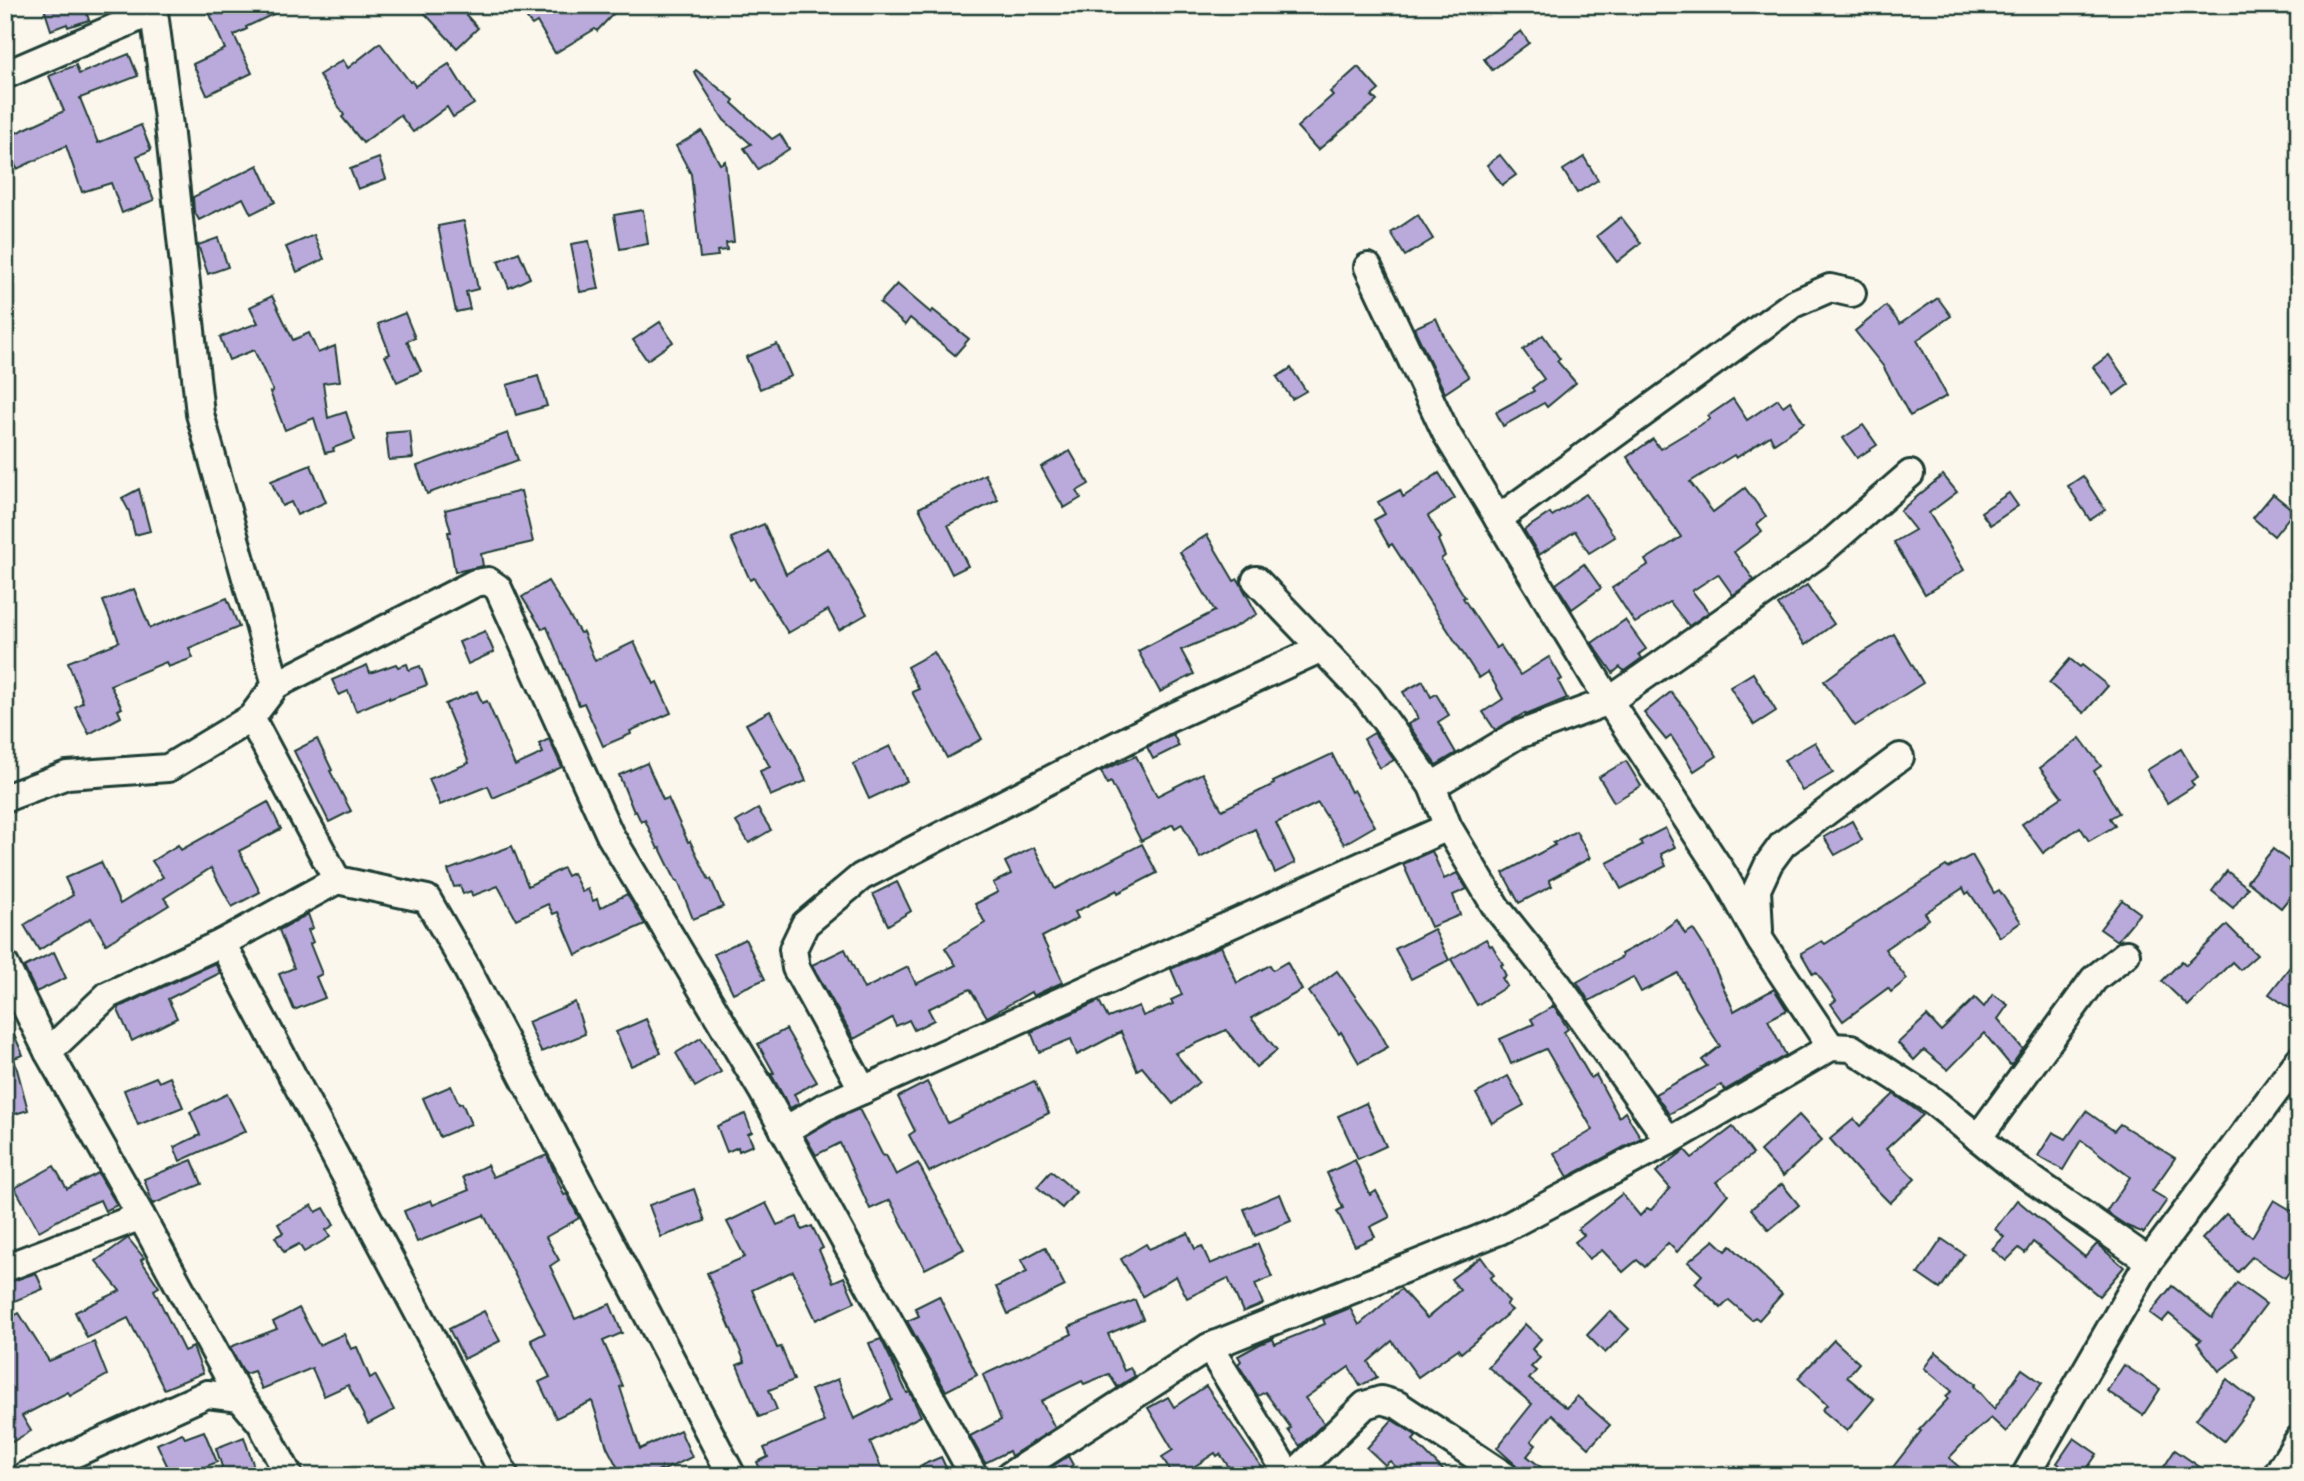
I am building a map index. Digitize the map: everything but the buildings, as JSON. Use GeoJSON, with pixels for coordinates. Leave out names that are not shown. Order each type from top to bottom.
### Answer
{"type":"FeatureCollection","features":[{"type":"Feature","properties":{"kind":"street"},"geometry":{"type":"LineString","coordinates":[[5,75],[154,8],[200,414],[276,685]]}},
{"type":"Feature","properties":{"kind":"street"},"geometry":{"type":"LineString","coordinates":[[1368,267],[1446,433],[1609,701],[1725,877],[1760,940],[1830,1047]]}},
{"type":"Feature","properties":{"kind":"street"},"geometry":{"type":"LineString","coordinates":[[1498,519],[1793,304],[1830,288],[1853,293]]}},
{"type":"Feature","properties":{"kind":"street"},"geometry":{"type":"LineString","coordinates":[[1432,786],[1515,736],[1609,701],[1817,555],[1910,474]]}},
{"type":"Feature","properties":{"kind":"street"},"geometry":{"type":"LineString","coordinates":[[1256,580],[1368,697],[1432,786],[1448,827],[1496,907],[1556,982],[1669,1141]]}},
{"type":"Feature","properties":{"kind":"street"},"geometry":{"type":"LineString","coordinates":[[5,798],[67,775],[168,768],[251,718],[276,685],[475,583],[488,581],[498,588],[610,835],[784,1131],[974,1476]]}},
{"type":"Feature","properties":{"kind":"street"},"geometry":{"type":"LineString","coordinates":[[863,1090],[796,968],[793,949],[805,925],[861,877],[1168,719],[1322,648]]}},
{"type":"Feature","properties":{"kind":"street"},"geometry":{"type":"LineString","coordinates":[[251,718],[337,880]]}},
{"type":"Feature","properties":{"kind":"street"},"geometry":{"type":"LineString","coordinates":[[1760,940],[1757,889],[1769,863],[1783,844],[1900,757]]}},
{"type":"Feature","properties":{"kind":"street"},"geometry":{"type":"LineString","coordinates":[[784,1131],[824,1107],[1448,827]]}},
{"type":"Feature","properties":{"kind":"street"},"geometry":{"type":"LineString","coordinates":[[48,1052],[108,995],[222,943],[337,880],[427,899],[465,965],[732,1476]]}},
{"type":"Feature","properties":{"kind":"street"},"geometry":{"type":"LineString","coordinates":[[222,943],[505,1476]]}},
{"type":"Feature","properties":{"kind":"street"},"geometry":{"type":"LineString","coordinates":[[1978,1138],[2094,979],[2126,954]]}},
{"type":"Feature","properties":{"kind":"street"},"geometry":{"type":"LineString","coordinates":[[5,965],[48,1052],[240,1398],[261,1423],[289,1476]]}},
{"type":"Feature","properties":{"kind":"street"},"geometry":{"type":"LineString","coordinates":[[1009,1476],[1209,1347],[1499,1231],[1669,1141],[1830,1047],[1851,1048],[1933,1101],[2009,1163],[2149,1261]]}},
{"type":"Feature","properties":{"kind":"street"},"geometry":{"type":"LineString","coordinates":[[2025,1476],[2149,1261],[2299,1060]]}},
{"type":"Feature","properties":{"kind":"street"},"geometry":{"type":"LineString","coordinates":[[5,1268],[141,1216]]}},
{"type":"Feature","properties":{"kind":"street"},"geometry":{"type":"LineString","coordinates":[[1209,1347],[1291,1476],[1365,1405],[1381,1400],[1398,1405],[1505,1476]]}},
{"type":"Feature","properties":{"kind":"street"},"geometry":{"type":"LineString","coordinates":[[25,1476],[207,1394],[240,1398]]}},
{"type":"Feature","properties":{"kind":"street"},"geometry":{"type":"LineString","coordinates":[[2276,1476],[2299,1439]]}}]}
